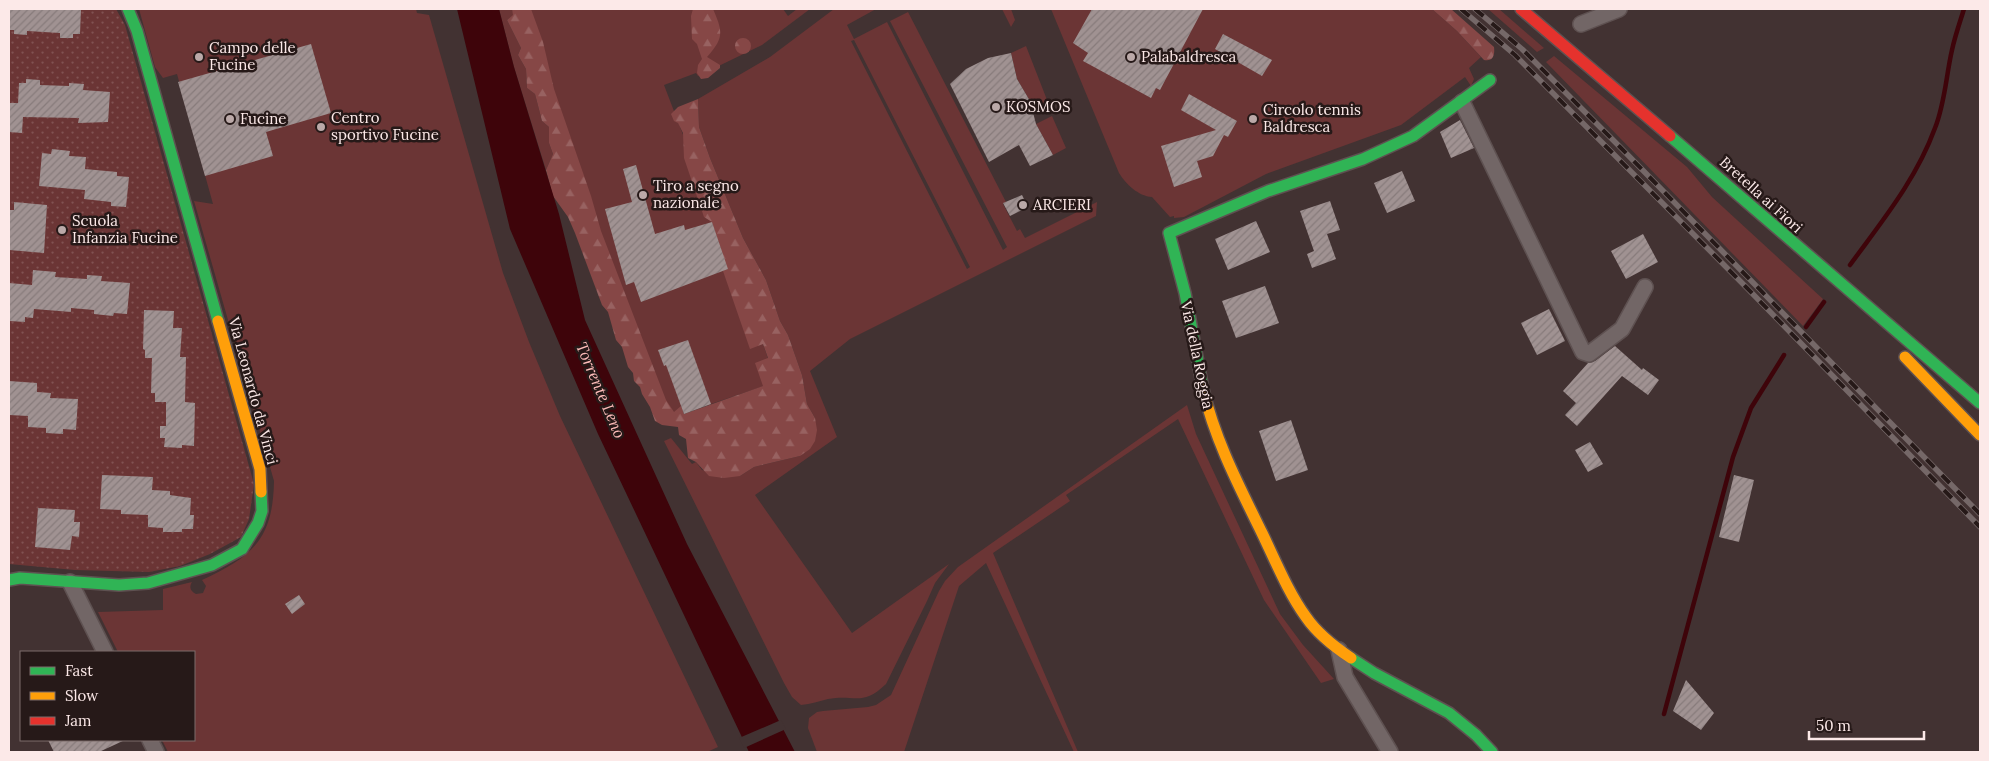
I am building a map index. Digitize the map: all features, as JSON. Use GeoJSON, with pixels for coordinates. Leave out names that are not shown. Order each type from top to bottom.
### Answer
{"type":"FeatureCollection","features":[{"type":"Feature","properties":{"kind":"street","name":"Via Leonardo da Vinci"},"geometry":{"type":"LineString","coordinates":[[9,580],[20,578],[119,585],[148,584],[212,565],[242,549],[251,536],[262,511],[260,469],[137,31],[128,9]]}},
{"type":"Feature","properties":{"kind":"street","name":"Bretella ai Fiori"},"geometry":{"type":"LineString","coordinates":[[1521,9],[1716,175],[1830,277],[1980,403]]}},
{"type":"Feature","properties":{"kind":"street"},"geometry":{"type":"LineString","coordinates":[[1581,24],[1619,9]]}},
{"type":"Feature","properties":{"kind":"street","name":"Via della Roggia"},"geometry":{"type":"LineString","coordinates":[[1338,650],[1307,619],[1226,460],[1214,430],[1203,391],[1185,293],[1169,232],[1268,191],[1363,158],[1413,136],[1490,80]]}},
{"type":"Feature","properties":{"kind":"street"},"geometry":{"type":"LineString","coordinates":[[1462,102],[1583,352],[1588,354],[1622,330],[1645,287]]}},
{"type":"Feature","properties":{"kind":"street"},"geometry":{"type":"LineString","coordinates":[[1830,277],[1980,435]]}},
{"type":"Feature","properties":{"kind":"street"},"geometry":{"type":"LineString","coordinates":[[70,582],[105,651]]}},
{"type":"Feature","properties":{"kind":"street"},"geometry":{"type":"LineString","coordinates":[[1338,650],[1345,677],[1390,752]]}},
{"type":"Feature","properties":{"kind":"street"},"geometry":{"type":"LineString","coordinates":[[1338,650],[1374,673],[1449,713],[1476,735],[1492,752]]}},
{"type":"Feature","properties":{"kind":"shaded area"},"geometry":{"type":"Polygon","coordinates":[[[9,9],[116,9],[125,25],[254,484],[249,519],[241,537],[210,554],[180,566],[149,572],[75,570],[9,564],[9,9]]]}},
{"type":"Feature","properties":{"kind":"shaded area"},"geometry":{"type":"Polygon","coordinates":[[[139,9],[416,9],[417,13],[429,15],[503,273],[529,342],[560,416],[718,747],[707,752],[168,752],[162,741],[195,741],[195,651],[118,651],[98,612],[163,610],[163,589],[192,582],[190,587],[192,592],[196,594],[203,593],[206,586],[202,580],[235,563],[257,543],[270,518],[274,481],[194,201],[213,204],[177,74],[163,78],[155,67],[139,9]]]}},
{"type":"Feature","properties":{"kind":"shaded area"},"geometry":{"type":"Polygon","coordinates":[[[499,9],[512,9],[514,15],[507,20],[521,48],[518,55],[526,69],[527,88],[535,94],[542,121],[549,127],[549,143],[553,154],[546,170],[514,67],[499,9]]]}},
{"type":"Feature","properties":{"kind":"shaded area","name":"Tiro a segno nazionale"},"geometry":{"type":"Polygon","coordinates":[[[527,9],[783,9],[788,16],[797,9],[810,9],[762,45],[698,76],[696,73],[664,85],[776,382],[711,404],[665,416],[597,256],[527,9]]]}},
{"type":"Feature","properties":{"kind":"shaded area"},"geometry":{"type":"Polygon","coordinates":[[[834,9],[876,9],[847,25],[854,39],[887,22],[1003,250],[1007,247],[890,21],[908,12],[1006,202],[1003,204],[1017,231],[1020,229],[1025,238],[1097,202],[1096,216],[850,339],[810,371],[837,437],[755,495],[852,633],[949,564],[935,583],[886,684],[878,691],[864,698],[828,699],[801,705],[792,697],[784,683],[664,441],[671,438],[692,464],[696,462],[702,470],[740,476],[754,467],[800,456],[815,418],[807,404],[802,375],[788,335],[780,321],[766,280],[743,238],[699,127],[698,99],[770,57],[834,9]],[[854,40],[851,41],[967,269],[970,267],[854,40]]]}},
{"type":"Feature","properties":{"kind":"shaded area"},"geometry":{"type":"Polygon","coordinates":[[[1002,9],[1011,9],[1015,20],[1011,27],[1002,9]]]}},
{"type":"Feature","properties":{"kind":"shaded area","name":"Circolo tennis Baldresca"},"geometry":{"type":"Polygon","coordinates":[[[1051,9],[1432,9],[1457,31],[1481,57],[1469,68],[1474,79],[1471,86],[1465,77],[1401,125],[1266,174],[1184,217],[1174,218],[1174,216],[1170,217],[1152,197],[1133,189],[1119,173],[1051,9]]]}},
{"type":"Feature","properties":{"kind":"shaded area"},"geometry":{"type":"Polygon","coordinates":[[[1488,9],[1499,9],[1544,48],[1537,52],[1488,9]]]}},
{"type":"Feature","properties":{"kind":"shaded area"},"geometry":{"type":"Polygon","coordinates":[[[1026,46],[1049,105],[1033,113],[1030,101],[1017,79],[1011,53],[1026,46]]]}},
{"type":"Feature","properties":{"kind":"shaded area"},"geometry":{"type":"Polygon","coordinates":[[[1554,56],[1687,167],[1712,197],[1823,299],[1803,326],[1546,62],[1554,56]]]}},
{"type":"Feature","properties":{"kind":"shaded area"},"geometry":{"type":"Polygon","coordinates":[[[1052,116],[1066,148],[1053,155],[1036,124],[1052,116]]]}},
{"type":"Feature","properties":{"kind":"shaded area"},"geometry":{"type":"Polygon","coordinates":[[[1187,405],[1196,434],[1280,614],[1303,645],[1334,679],[1321,683],[1264,600],[1178,419],[1066,495],[1070,501],[993,553],[1078,752],[1074,752],[986,563],[959,586],[904,752],[817,752],[808,728],[809,718],[817,712],[876,705],[891,695],[939,591],[945,581],[958,567],[1187,405]]]}},
{"type":"Feature","properties":{"kind":"green space"},"geometry":{"type":"Polygon","coordinates":[[[512,9],[531,9],[543,42],[554,89],[591,196],[601,231],[666,400],[674,412],[681,406],[684,414],[763,386],[755,363],[768,358],[763,344],[750,349],[723,271],[727,269],[712,222],[704,217],[684,158],[683,133],[671,114],[678,107],[698,99],[699,127],[710,158],[743,238],[766,280],[802,375],[807,404],[815,418],[817,430],[815,441],[810,449],[800,456],[754,467],[740,476],[724,478],[709,476],[696,462],[688,458],[686,439],[679,435],[678,427],[662,425],[655,421],[640,387],[634,381],[633,373],[628,367],[622,347],[616,340],[608,312],[602,305],[568,217],[553,196],[546,170],[553,154],[549,143],[549,127],[542,121],[535,94],[527,88],[526,69],[518,55],[521,48],[507,20],[513,15],[512,9]]]}},
{"type":"Feature","properties":{"kind":"green space"},"geometry":{"type":"Polygon","coordinates":[[[693,9],[713,9],[719,24],[719,40],[707,57],[720,65],[720,68],[708,78],[701,79],[697,73],[698,65],[702,59],[697,44],[692,39],[691,16],[693,9]]]}},
{"type":"Feature","properties":{"kind":"green space"},"geometry":{"type":"Polygon","coordinates":[[[1432,9],[1451,9],[1494,47],[1493,57],[1490,60],[1484,60],[1457,31],[1432,9]]]}},
{"type":"Feature","properties":{"kind":"green space"},"geometry":{"type":"Polygon","coordinates":[[[743,38],[749,40],[751,46],[749,52],[743,54],[737,52],[735,46],[737,40],[743,38]]]}},
{"type":"Feature","properties":{"kind":"water","name":"Torrente Leno"},"geometry":{"type":"Polygon","coordinates":[[[457,9],[499,9],[514,67],[559,214],[585,320],[687,544],[795,752],[749,752],[598,434],[510,229],[457,9]]]}},
{"type":"Feature","properties":{"kind":"pier"},"geometry":{"type":"Polygon","coordinates":[[[781,720],[786,729],[744,748],[739,738],[781,720]]]}},
{"type":"Feature","properties":{"kind":"building"},"geometry":{"type":"Polygon","coordinates":[[[9,9],[81,9],[80,34],[73,34],[73,38],[60,38],[60,33],[27,31],[27,35],[14,34],[14,30],[9,30],[9,9]]]}},
{"type":"Feature","properties":{"kind":"building","name":"Palabaldresca"},"geometry":{"type":"Polygon","coordinates":[[[1092,9],[1203,9],[1160,90],[1156,88],[1151,98],[1083,61],[1088,53],[1073,43],[1092,9]]]}},
{"type":"Feature","properties":{"kind":"building"},"geometry":{"type":"Polygon","coordinates":[[[1223,34],[1272,60],[1262,76],[1215,49],[1223,34]]]}},
{"type":"Feature","properties":{"kind":"building","name":"Fucine"},"geometry":{"type":"Polygon","coordinates":[[[311,44],[331,113],[266,132],[273,156],[205,176],[178,82],[311,44]]]}},
{"type":"Feature","properties":{"kind":"building","name":"KOSMOS"},"geometry":{"type":"Polygon","coordinates":[[[1011,53],[1017,79],[1030,101],[1036,124],[1053,155],[1030,166],[1019,145],[989,162],[950,84],[966,69],[988,58],[1011,53]]]}},
{"type":"Feature","properties":{"kind":"building"},"geometry":{"type":"Polygon","coordinates":[[[26,79],[40,80],[40,85],[69,86],[69,83],[84,84],[83,90],[110,92],[108,122],[78,123],[79,118],[23,117],[22,133],[9,132],[9,103],[18,103],[19,83],[26,83],[26,79]]]}},
{"type":"Feature","properties":{"kind":"building"},"geometry":{"type":"Polygon","coordinates":[[[1189,94],[1237,121],[1228,137],[1224,135],[1213,156],[1197,161],[1202,177],[1174,187],[1161,146],[1216,130],[1181,110],[1189,94]]]}},
{"type":"Feature","properties":{"kind":"building"},"geometry":{"type":"Polygon","coordinates":[[[1460,120],[1474,148],[1451,158],[1440,132],[1460,120]]]}},
{"type":"Feature","properties":{"kind":"building"},"geometry":{"type":"Polygon","coordinates":[[[52,149],[70,151],[69,156],[86,157],[85,169],[117,172],[117,176],[129,177],[126,207],[111,206],[111,202],[84,199],[85,190],[39,186],[42,153],[51,154],[52,149]]]}},
{"type":"Feature","properties":{"kind":"building"},"geometry":{"type":"Polygon","coordinates":[[[636,165],[655,234],[684,225],[685,230],[712,222],[728,269],[641,302],[634,282],[626,285],[605,209],[632,202],[623,169],[636,165]]]}},
{"type":"Feature","properties":{"kind":"building"},"geometry":{"type":"Polygon","coordinates":[[[1402,171],[1415,201],[1387,213],[1374,183],[1402,171]]]}},
{"type":"Feature","properties":{"kind":"building"},"geometry":{"type":"Polygon","coordinates":[[[1022,195],[1028,207],[1010,216],[1003,203],[1022,195]]]}},
{"type":"Feature","properties":{"kind":"building"},"geometry":{"type":"Polygon","coordinates":[[[1330,201],[1340,230],[1327,234],[1336,259],[1312,268],[1307,254],[1314,251],[1300,211],[1330,201]]]}},
{"type":"Feature","properties":{"kind":"building"},"geometry":{"type":"Polygon","coordinates":[[[14,202],[47,205],[44,253],[9,250],[9,210],[14,210],[14,202]]]}},
{"type":"Feature","properties":{"kind":"building"},"geometry":{"type":"Polygon","coordinates":[[[1256,221],[1270,252],[1228,270],[1215,239],[1256,221]]]}},
{"type":"Feature","properties":{"kind":"building"},"geometry":{"type":"Polygon","coordinates":[[[1643,234],[1658,262],[1626,279],[1611,251],[1643,234]]]}},
{"type":"Feature","properties":{"kind":"building"},"geometry":{"type":"Polygon","coordinates":[[[33,270],[56,272],[55,277],[87,279],[87,275],[102,276],[101,281],[130,283],[127,314],[114,313],[113,316],[94,314],[94,310],[71,308],[71,312],[34,309],[33,318],[25,317],[25,322],[9,321],[9,283],[32,285],[33,270]]]}},
{"type":"Feature","properties":{"kind":"building"},"geometry":{"type":"Polygon","coordinates":[[[1265,286],[1279,323],[1236,338],[1222,301],[1265,286]]]}},
{"type":"Feature","properties":{"kind":"building"},"geometry":{"type":"Polygon","coordinates":[[[1549,309],[1565,341],[1537,355],[1521,323],[1549,309]]]}},
{"type":"Feature","properties":{"kind":"building"},"geometry":{"type":"Polygon","coordinates":[[[144,310],[174,311],[173,328],[182,328],[180,357],[186,357],[185,402],[195,403],[194,446],[182,445],[182,448],[164,447],[165,438],[160,438],[160,426],[166,426],[166,402],[155,402],[155,393],[151,393],[152,358],[145,358],[145,350],[143,349],[144,310]]]}},
{"type":"Feature","properties":{"kind":"building"},"geometry":{"type":"Polygon","coordinates":[[[688,340],[711,404],[684,414],[666,365],[664,366],[658,350],[688,340]]]}},
{"type":"Feature","properties":{"kind":"building"},"geometry":{"type":"Polygon","coordinates":[[[1615,346],[1642,370],[1643,368],[1659,380],[1648,395],[1622,376],[1577,426],[1565,415],[1576,403],[1563,391],[1588,363],[1595,361],[1615,346]]]}},
{"type":"Feature","properties":{"kind":"building"},"geometry":{"type":"Polygon","coordinates":[[[9,381],[37,383],[37,392],[51,393],[50,398],[78,399],[76,430],[63,429],[63,434],[46,433],[46,428],[28,427],[28,416],[9,415],[9,381]]]}},
{"type":"Feature","properties":{"kind":"building"},"geometry":{"type":"Polygon","coordinates":[[[1291,420],[1308,470],[1276,481],[1259,431],[1291,420]]]}},
{"type":"Feature","properties":{"kind":"building"},"geometry":{"type":"Polygon","coordinates":[[[1590,442],[1603,464],[1588,472],[1575,450],[1590,442]]]}},
{"type":"Feature","properties":{"kind":"building"},"geometry":{"type":"Polygon","coordinates":[[[102,475],[153,477],[152,490],[170,491],[170,495],[191,498],[190,515],[194,515],[193,529],[182,529],[182,532],[163,532],[163,528],[148,527],[148,515],[121,514],[121,510],[100,509],[102,475]]]}},
{"type":"Feature","properties":{"kind":"building"},"geometry":{"type":"Polygon","coordinates":[[[1734,475],[1754,480],[1739,542],[1719,537],[1734,475]]]}},
{"type":"Feature","properties":{"kind":"building"},"geometry":{"type":"Polygon","coordinates":[[[38,508],[75,510],[74,522],[80,522],[79,537],[72,536],[70,550],[35,547],[38,508]]]}},
{"type":"Feature","properties":{"kind":"building"},"geometry":{"type":"Polygon","coordinates":[[[299,595],[305,604],[292,614],[285,604],[299,595]]]}},
{"type":"Feature","properties":{"kind":"building"},"geometry":{"type":"Polygon","coordinates":[[[1686,680],[1714,713],[1701,730],[1673,711],[1686,680]]]}},
{"type":"Feature","properties":{"kind":"building"},"geometry":{"type":"Polygon","coordinates":[[[48,741],[123,741],[99,752],[54,752],[48,741]]]}},
{"type":"Feature","properties":{"kind":"waterway"},"geometry":{"type":"LineString","coordinates":[[1850,265],[1897,200],[1927,147],[1941,109],[1952,50],[1964,9]]}},
{"type":"Feature","properties":{"kind":"waterway"},"geometry":{"type":"LineString","coordinates":[[1806,327],[1824,302]]}},
{"type":"Feature","properties":{"kind":"waterway"},"geometry":{"type":"LineString","coordinates":[[1664,714],[1733,457],[1751,408],[1784,355]]}},
{"type":"Feature","properties":{"kind":"railway"},"geometry":{"type":"LineString","coordinates":[[1461,9],[1515,55],[1747,288],[1980,527]]}},
{"type":"Feature","properties":{"kind":"railway"},"geometry":{"type":"LineString","coordinates":[[1475,9],[1522,49],[1980,514]]}},
{"type":"Feature","properties":{"kind":"traffic: fast"},"geometry":{"type":"LineString","coordinates":[[128,9],[137,31],[218,321]]}},
{"type":"Feature","properties":{"kind":"traffic: fast"},"geometry":{"type":"LineString","coordinates":[[1203,389],[1185,293],[1169,233],[1268,191],[1363,159],[1413,136],[1490,80]]}},
{"type":"Feature","properties":{"kind":"traffic: fast"},"geometry":{"type":"LineString","coordinates":[[1670,136],[1980,403]]}},
{"type":"Feature","properties":{"kind":"traffic: fast"},"geometry":{"type":"LineString","coordinates":[[9,580],[20,578],[119,585],[148,583],[212,565],[242,549],[258,523],[262,511],[261,492]]}},
{"type":"Feature","properties":{"kind":"traffic: fast"},"geometry":{"type":"LineString","coordinates":[[1351,658],[1374,673],[1449,713],[1476,735],[1492,752]]}},
{"type":"Feature","properties":{"kind":"traffic: slow"},"geometry":{"type":"LineString","coordinates":[[218,321],[260,469],[261,492]]}},
{"type":"Feature","properties":{"kind":"traffic: slow"},"geometry":{"type":"LineString","coordinates":[[1905,357],[1980,435]]}},
{"type":"Feature","properties":{"kind":"traffic: slow"},"geometry":{"type":"LineString","coordinates":[[1203,389],[1228,463],[1282,576],[1306,617],[1316,629],[1351,658]]}},
{"type":"Feature","properties":{"kind":"traffic: jam"},"geometry":{"type":"LineString","coordinates":[[1521,9],[1670,136]]}},
{"type":"Feature","properties":{"kind":"place","name":"Campo delle Fucine"},"geometry":{"type":"Point","coordinates":[199,57]}},
{"type":"Feature","properties":{"kind":"place","name":"Palabaldresca"},"geometry":{"type":"Point","coordinates":[1131,57]}},
{"type":"Feature","properties":{"kind":"place","name":"KOSMOS"},"geometry":{"type":"Point","coordinates":[996,107]}},
{"type":"Feature","properties":{"kind":"place","name":"Fucine"},"geometry":{"type":"Point","coordinates":[230,119]}},
{"type":"Feature","properties":{"kind":"place","name":"Circolo tennis Baldresca"},"geometry":{"type":"Point","coordinates":[1253,119]}},
{"type":"Feature","properties":{"kind":"place","name":"Centro sportivo Fucine"},"geometry":{"type":"Point","coordinates":[321,127]}},
{"type":"Feature","properties":{"kind":"place","name":"Tiro a segno nazionale"},"geometry":{"type":"Point","coordinates":[643,195]}},
{"type":"Feature","properties":{"kind":"place","name":"ARCIERI"},"geometry":{"type":"Point","coordinates":[1023,205]}},
{"type":"Feature","properties":{"kind":"place","name":"Scuola Infanzia Fucine"},"geometry":{"type":"Point","coordinates":[62,230]}}]}
